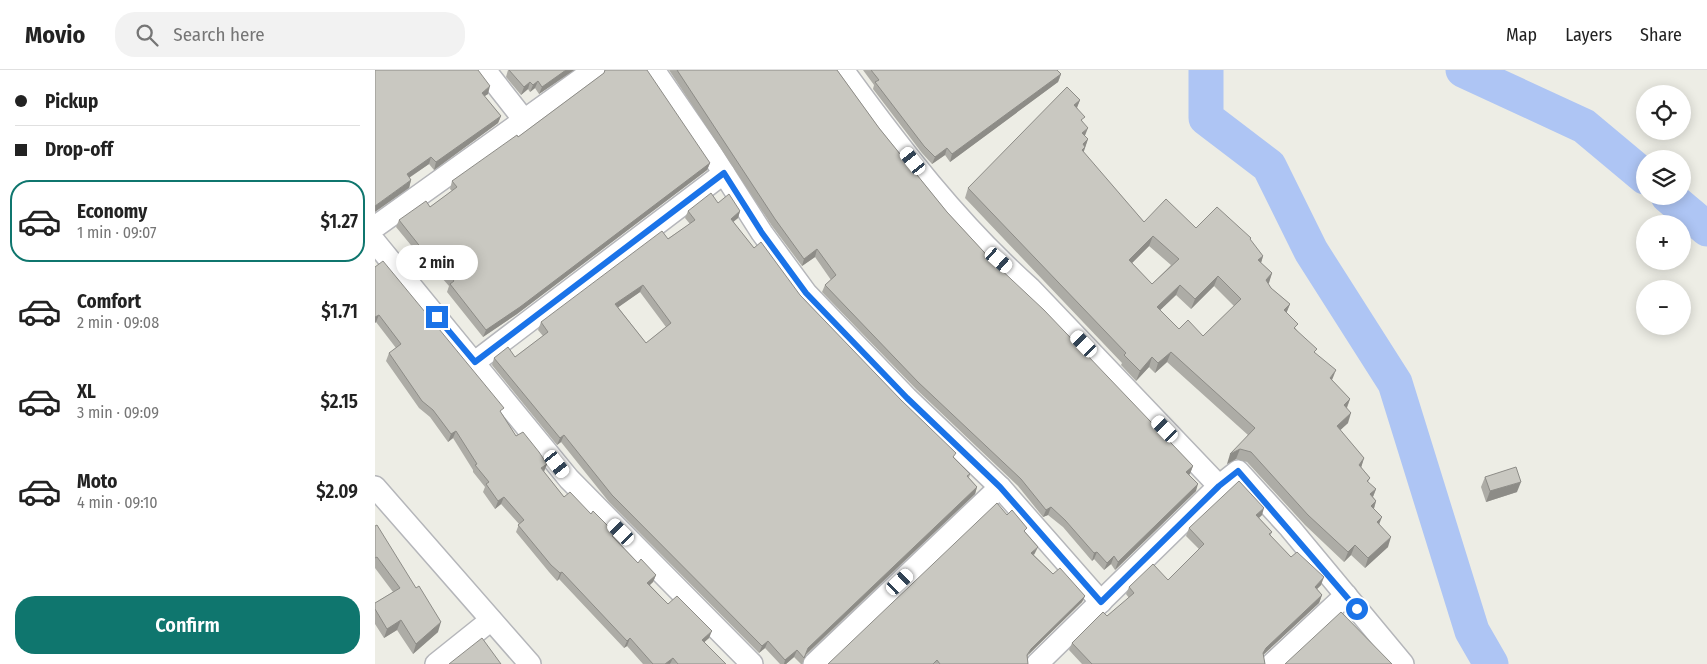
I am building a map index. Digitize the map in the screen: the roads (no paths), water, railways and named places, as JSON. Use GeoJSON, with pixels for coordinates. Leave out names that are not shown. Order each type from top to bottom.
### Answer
{"type":"FeatureCollection","features":[{"type":"Feature","properties":{"kind":"street"},"geometry":{"type":"LineString","coordinates":[[485,70],[524,120]]}},
{"type":"Feature","properties":{"kind":"street"},"geometry":{"type":"LineString","coordinates":[[375,227],[594,70]]}},
{"type":"Feature","properties":{"kind":"street"},"geometry":{"type":"LineString","coordinates":[[654,70],[762,233],[806,293],[907,398],[1000,487],[1101,602]]}},
{"type":"Feature","properties":{"kind":"street"},"geometry":{"type":"LineString","coordinates":[[843,70],[880,122],[952,208],[999,260],[1030,288],[1219,486]]}},
{"type":"Feature","properties":{"kind":"street"},"geometry":{"type":"LineString","coordinates":[[475,362],[724,173]]}},
{"type":"Feature","properties":{"kind":"street"},"geometry":{"type":"LineString","coordinates":[[375,242],[569,479],[751,664]]}},
{"type":"Feature","properties":{"kind":"street"},"geometry":{"type":"LineString","coordinates":[[1037,664],[1219,486],[1238,471],[1346,595],[1403,664]]}},
{"type":"Feature","properties":{"kind":"street"},"geometry":{"type":"LineString","coordinates":[[375,487],[531,664]]}},
{"type":"Feature","properties":{"kind":"street"},"geometry":{"type":"LineString","coordinates":[[814,664],[1000,487]]}},
{"type":"Feature","properties":{"kind":"street"},"geometry":{"type":"LineString","coordinates":[[1273,664],[1346,595]]}},
{"type":"Feature","properties":{"kind":"street"},"geometry":{"type":"LineString","coordinates":[[437,664],[491,620]]}},
{"type":"Feature","properties":{"kind":"waterway"},"geometry":{"type":"LineString","coordinates":[[1206,70],[1206,118],[1269,166],[1311,251],[1395,383],[1472,631],[1491,664]]}},
{"type":"Feature","properties":{"kind":"waterway"},"geometry":{"type":"LineString","coordinates":[[1463,70],[1584,126],[1636,169]]}},
{"type":"Feature","properties":{"kind":"waterway"},"geometry":{"type":"LineString","coordinates":[[1679,205],[1707,229]]}}]}
